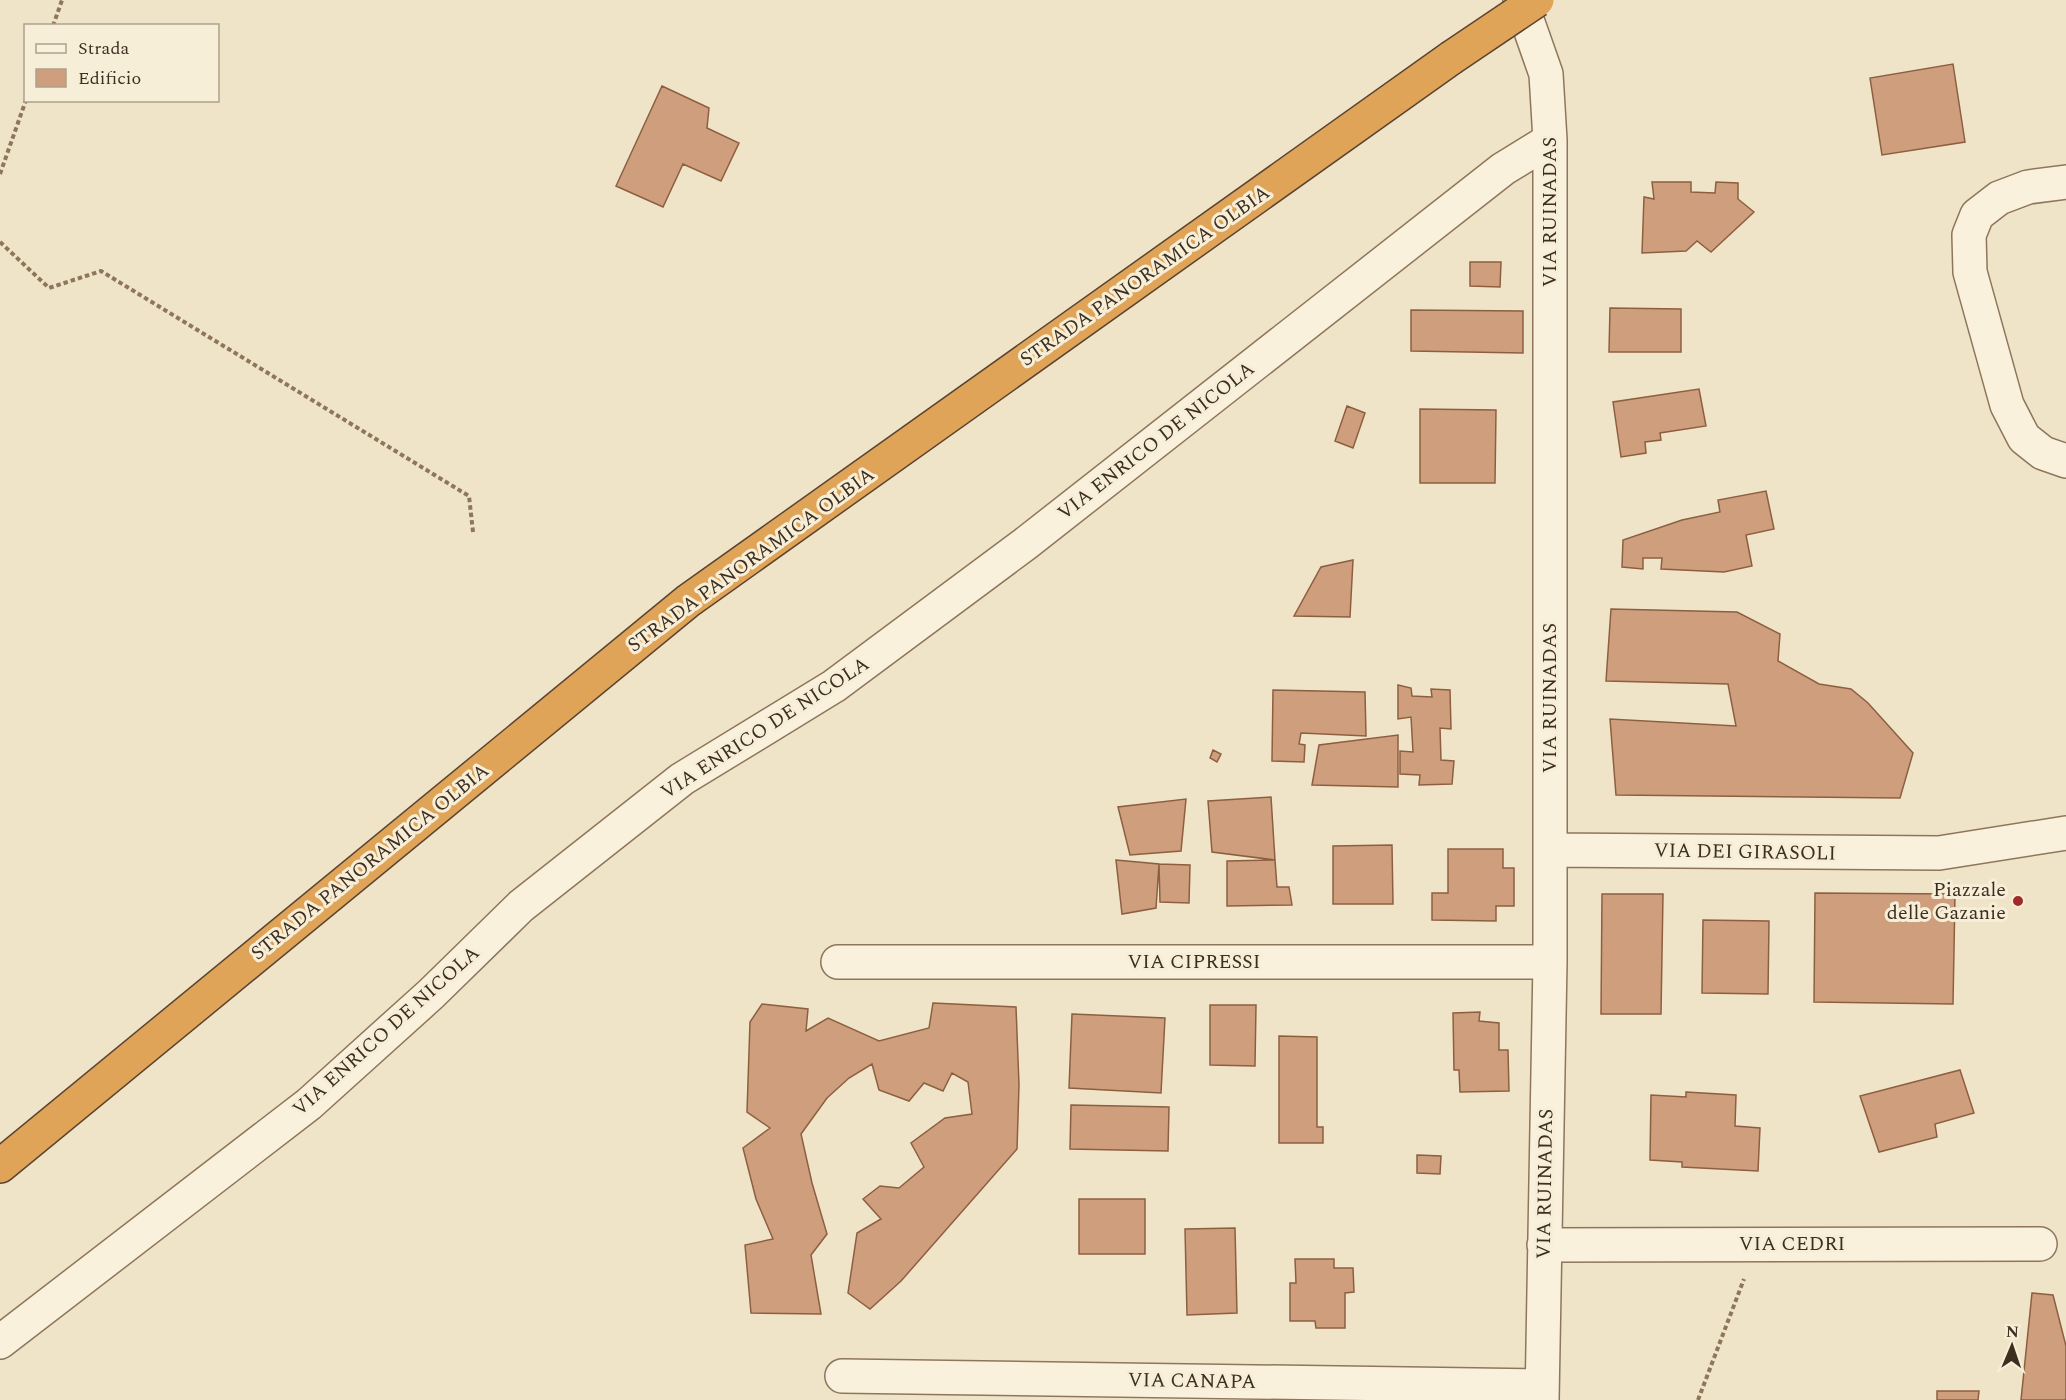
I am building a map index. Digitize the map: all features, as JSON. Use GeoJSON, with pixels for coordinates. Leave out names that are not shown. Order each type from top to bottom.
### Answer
{"type":"FeatureCollection","features":[{"type":"Feature","properties":{"kind":"highway","name":"STRADA PANORAMICA OLBIA"},"geometry":{"type":"LineString","coordinates":[[0,1166],[688,601],[1451,58],[1537,0]]}},
{"type":"Feature","properties":{"kind":"street","name":"VIA RUINADAS"},"geometry":{"type":"LineString","coordinates":[[1520,0],[1546,74],[1550,140],[1550,962],[1542,1393]]}},
{"type":"Feature","properties":{"kind":"street","name":"VIA ENRICO DE NICOLA"},"geometry":{"type":"LineString","coordinates":[[0,1342],[309,1104],[431,994],[521,906],[682,779],[834,686],[1025,544],[1503,169],[1550,140]]}},
{"type":"Feature","properties":{"kind":"street"},"geometry":{"type":"LineString","coordinates":[[2066,182],[2028,187],[1999,198],[1977,215],[1969,236],[1970,272],[2007,405],[2024,438],[2043,453],[2066,461]]}},
{"type":"Feature","properties":{"kind":"street","name":"VIA DEI GIRASOLI"},"geometry":{"type":"LineString","coordinates":[[1550,850],[1939,854],[2066,833]]}},
{"type":"Feature","properties":{"kind":"street","name":"VIA CIPRESSI"},"geometry":{"type":"LineString","coordinates":[[838,962],[1550,962]]}},
{"type":"Feature","properties":{"kind":"street","name":"VIA CEDRI"},"geometry":{"type":"LineString","coordinates":[[1544,1245],[2040,1244]]}},
{"type":"Feature","properties":{"kind":"street","name":"VIA CANAPA"},"geometry":{"type":"LineString","coordinates":[[842,1376],[1542,1393]]}},
{"type":"Feature","properties":{"kind":"path"},"geometry":{"type":"LineString","coordinates":[[54,24],[62,0]]}},
{"type":"Feature","properties":{"kind":"path"},"geometry":{"type":"LineString","coordinates":[[0,174],[25,102]]}},
{"type":"Feature","properties":{"kind":"path"},"geometry":{"type":"LineString","coordinates":[[0,242],[49,288],[101,272],[469,496],[473,532]]}},
{"type":"Feature","properties":{"kind":"path"},"geometry":{"type":"LineString","coordinates":[[1698,1400],[1756,1244]]}},
{"type":"Feature","properties":{"kind":"building"},"geometry":{"type":"Polygon","coordinates":[[[1953,64],[1965,142],[1882,155],[1870,78],[1953,64]]]}},
{"type":"Feature","properties":{"kind":"building"},"geometry":{"type":"Polygon","coordinates":[[[662,86],[709,108],[707,128],[739,143],[721,181],[683,164],[663,207],[616,186],[662,86]]]}},
{"type":"Feature","properties":{"kind":"building"},"geometry":{"type":"Polygon","coordinates":[[[1652,182],[1691,182],[1691,192],[1715,193],[1716,182],[1738,183],[1738,199],[1754,212],[1711,252],[1697,241],[1686,251],[1642,253],[1644,197],[1654,199],[1652,182]]]}},
{"type":"Feature","properties":{"kind":"building"},"geometry":{"type":"Polygon","coordinates":[[[1470,262],[1501,262],[1500,287],[1470,286],[1470,262]]]}},
{"type":"Feature","properties":{"kind":"building"},"geometry":{"type":"Polygon","coordinates":[[[1610,308],[1681,309],[1681,352],[1609,352],[1610,308]]]}},
{"type":"Feature","properties":{"kind":"building"},"geometry":{"type":"Polygon","coordinates":[[[1411,310],[1523,311],[1523,353],[1411,351],[1411,310]]]}},
{"type":"Feature","properties":{"kind":"building"},"geometry":{"type":"Polygon","coordinates":[[[1699,389],[1706,426],[1660,433],[1661,440],[1645,442],[1646,453],[1621,457],[1613,402],[1699,389]]]}},
{"type":"Feature","properties":{"kind":"building"},"geometry":{"type":"Polygon","coordinates":[[[1347,406],[1365,413],[1353,448],[1335,441],[1347,406]]]}},
{"type":"Feature","properties":{"kind":"building"},"geometry":{"type":"Polygon","coordinates":[[[1420,409],[1496,410],[1495,483],[1420,483],[1420,409]]]}},
{"type":"Feature","properties":{"kind":"building"},"geometry":{"type":"Polygon","coordinates":[[[1766,491],[1774,529],[1746,535],[1752,566],[1724,572],[1661,569],[1662,558],[1643,558],[1643,569],[1622,567],[1623,540],[1682,520],[1720,512],[1718,500],[1766,491]]]}},
{"type":"Feature","properties":{"kind":"building"},"geometry":{"type":"Polygon","coordinates":[[[1353,560],[1350,617],[1294,616],[1321,567],[1353,560]]]}},
{"type":"Feature","properties":{"kind":"building"},"geometry":{"type":"Polygon","coordinates":[[[1611,609],[1737,612],[1780,634],[1778,661],[1819,684],[1851,689],[1868,703],[1913,753],[1900,798],[1616,795],[1610,719],[1736,726],[1728,684],[1606,681],[1611,609]]]}},
{"type":"Feature","properties":{"kind":"building"},"geometry":{"type":"Polygon","coordinates":[[[1398,685],[1411,688],[1412,696],[1432,697],[1431,689],[1450,690],[1451,729],[1440,728],[1441,760],[1454,761],[1452,784],[1419,785],[1420,775],[1400,774],[1400,751],[1413,752],[1411,717],[1398,719],[1398,685]]]}},
{"type":"Feature","properties":{"kind":"building"},"geometry":{"type":"Polygon","coordinates":[[[1273,690],[1365,692],[1366,736],[1301,733],[1299,744],[1305,745],[1304,762],[1272,761],[1273,690]]]}},
{"type":"Feature","properties":{"kind":"building"},"geometry":{"type":"Polygon","coordinates":[[[1398,735],[1398,787],[1312,785],[1319,745],[1398,735]]]}},
{"type":"Feature","properties":{"kind":"building"},"geometry":{"type":"Polygon","coordinates":[[[1213,750],[1221,754],[1217,762],[1210,758],[1213,750]]]}},
{"type":"Feature","properties":{"kind":"building"},"geometry":{"type":"Polygon","coordinates":[[[1271,797],[1275,860],[1212,852],[1208,801],[1271,797]]]}},
{"type":"Feature","properties":{"kind":"building"},"geometry":{"type":"Polygon","coordinates":[[[1186,799],[1181,851],[1130,855],[1118,807],[1186,799]]]}},
{"type":"Feature","properties":{"kind":"building"},"geometry":{"type":"Polygon","coordinates":[[[1392,845],[1393,904],[1333,904],[1333,846],[1392,845]]]}},
{"type":"Feature","properties":{"kind":"building"},"geometry":{"type":"Polygon","coordinates":[[[1448,849],[1503,849],[1503,868],[1514,868],[1514,906],[1496,906],[1496,921],[1432,920],[1432,893],[1448,893],[1448,849]]]}},
{"type":"Feature","properties":{"kind":"building"},"geometry":{"type":"Polygon","coordinates":[[[1116,860],[1159,864],[1156,908],[1122,914],[1116,860]]]}},
{"type":"Feature","properties":{"kind":"building"},"geometry":{"type":"Polygon","coordinates":[[[1275,860],[1277,887],[1289,887],[1292,905],[1227,906],[1227,861],[1275,860]]]}},
{"type":"Feature","properties":{"kind":"building"},"geometry":{"type":"Polygon","coordinates":[[[1159,864],[1190,865],[1189,903],[1160,902],[1159,864]]]}},
{"type":"Feature","properties":{"kind":"building"},"geometry":{"type":"Polygon","coordinates":[[[1815,893],[1955,894],[1953,1004],[1814,1002],[1815,893]]]}},
{"type":"Feature","properties":{"kind":"building"},"geometry":{"type":"Polygon","coordinates":[[[1602,894],[1663,894],[1661,1014],[1601,1014],[1602,894]]]}},
{"type":"Feature","properties":{"kind":"building"},"geometry":{"type":"Polygon","coordinates":[[[1703,920],[1769,921],[1768,994],[1702,993],[1703,920]]]}},
{"type":"Feature","properties":{"kind":"building"},"geometry":{"type":"Polygon","coordinates":[[[933,1003],[1016,1007],[1019,1085],[1017,1149],[901,1281],[870,1309],[848,1293],[857,1233],[881,1219],[863,1199],[880,1186],[899,1188],[924,1167],[911,1143],[945,1118],[972,1114],[968,1082],[952,1073],[943,1091],[924,1083],[909,1101],[879,1090],[872,1064],[849,1078],[827,1098],[801,1134],[827,1234],[811,1255],[821,1314],[751,1313],[745,1245],[773,1239],[756,1199],[743,1148],[770,1128],[747,1112],[750,1022],[762,1004],[808,1009],[806,1031],[828,1018],[879,1041],[929,1028],[933,1003]]]}},
{"type":"Feature","properties":{"kind":"building"},"geometry":{"type":"Polygon","coordinates":[[[1210,1005],[1256,1005],[1255,1066],[1210,1065],[1210,1005]]]}},
{"type":"Feature","properties":{"kind":"building"},"geometry":{"type":"Polygon","coordinates":[[[1480,1012],[1479,1021],[1499,1023],[1499,1050],[1508,1050],[1509,1091],[1460,1092],[1459,1070],[1454,1070],[1453,1013],[1480,1012]]]}},
{"type":"Feature","properties":{"kind":"building"},"geometry":{"type":"Polygon","coordinates":[[[1072,1014],[1165,1018],[1161,1093],[1069,1088],[1072,1014]]]}},
{"type":"Feature","properties":{"kind":"building"},"geometry":{"type":"Polygon","coordinates":[[[1279,1036],[1317,1037],[1317,1127],[1323,1127],[1323,1143],[1279,1143],[1279,1036]]]}},
{"type":"Feature","properties":{"kind":"building"},"geometry":{"type":"Polygon","coordinates":[[[1960,1070],[1974,1113],[1935,1124],[1937,1137],[1879,1152],[1860,1096],[1960,1070]]]}},
{"type":"Feature","properties":{"kind":"building"},"geometry":{"type":"Polygon","coordinates":[[[1686,1092],[1736,1095],[1735,1126],[1760,1128],[1758,1171],[1682,1167],[1682,1162],[1650,1160],[1651,1095],[1686,1097],[1686,1092]]]}},
{"type":"Feature","properties":{"kind":"building"},"geometry":{"type":"Polygon","coordinates":[[[1071,1105],[1169,1107],[1168,1151],[1070,1149],[1071,1105]]]}},
{"type":"Feature","properties":{"kind":"building"},"geometry":{"type":"Polygon","coordinates":[[[1417,1155],[1441,1156],[1440,1174],[1417,1173],[1417,1155]]]}},
{"type":"Feature","properties":{"kind":"building"},"geometry":{"type":"Polygon","coordinates":[[[1079,1199],[1145,1199],[1145,1254],[1079,1254],[1079,1199]]]}},
{"type":"Feature","properties":{"kind":"building"},"geometry":{"type":"Polygon","coordinates":[[[1235,1228],[1237,1313],[1187,1315],[1185,1229],[1235,1228]]]}},
{"type":"Feature","properties":{"kind":"building"},"geometry":{"type":"Polygon","coordinates":[[[1295,1259],[1334,1259],[1334,1268],[1353,1268],[1354,1292],[1345,1293],[1345,1328],[1316,1328],[1315,1321],[1290,1321],[1290,1283],[1296,1283],[1295,1259]]]}},
{"type":"Feature","properties":{"kind":"building"},"geometry":{"type":"Polygon","coordinates":[[[2032,1293],[2053,1295],[2066,1346],[2066,1400],[2021,1400],[2032,1293]]]}},
{"type":"Feature","properties":{"kind":"building"},"geometry":{"type":"Polygon","coordinates":[[[1937,1391],[1979,1391],[1978,1400],[1937,1400],[1937,1391]]]}},
{"type":"Feature","properties":{"kind":"place","name":"Piazzale delle Gazanie"},"geometry":{"type":"Point","coordinates":[2018,901]}}]}
